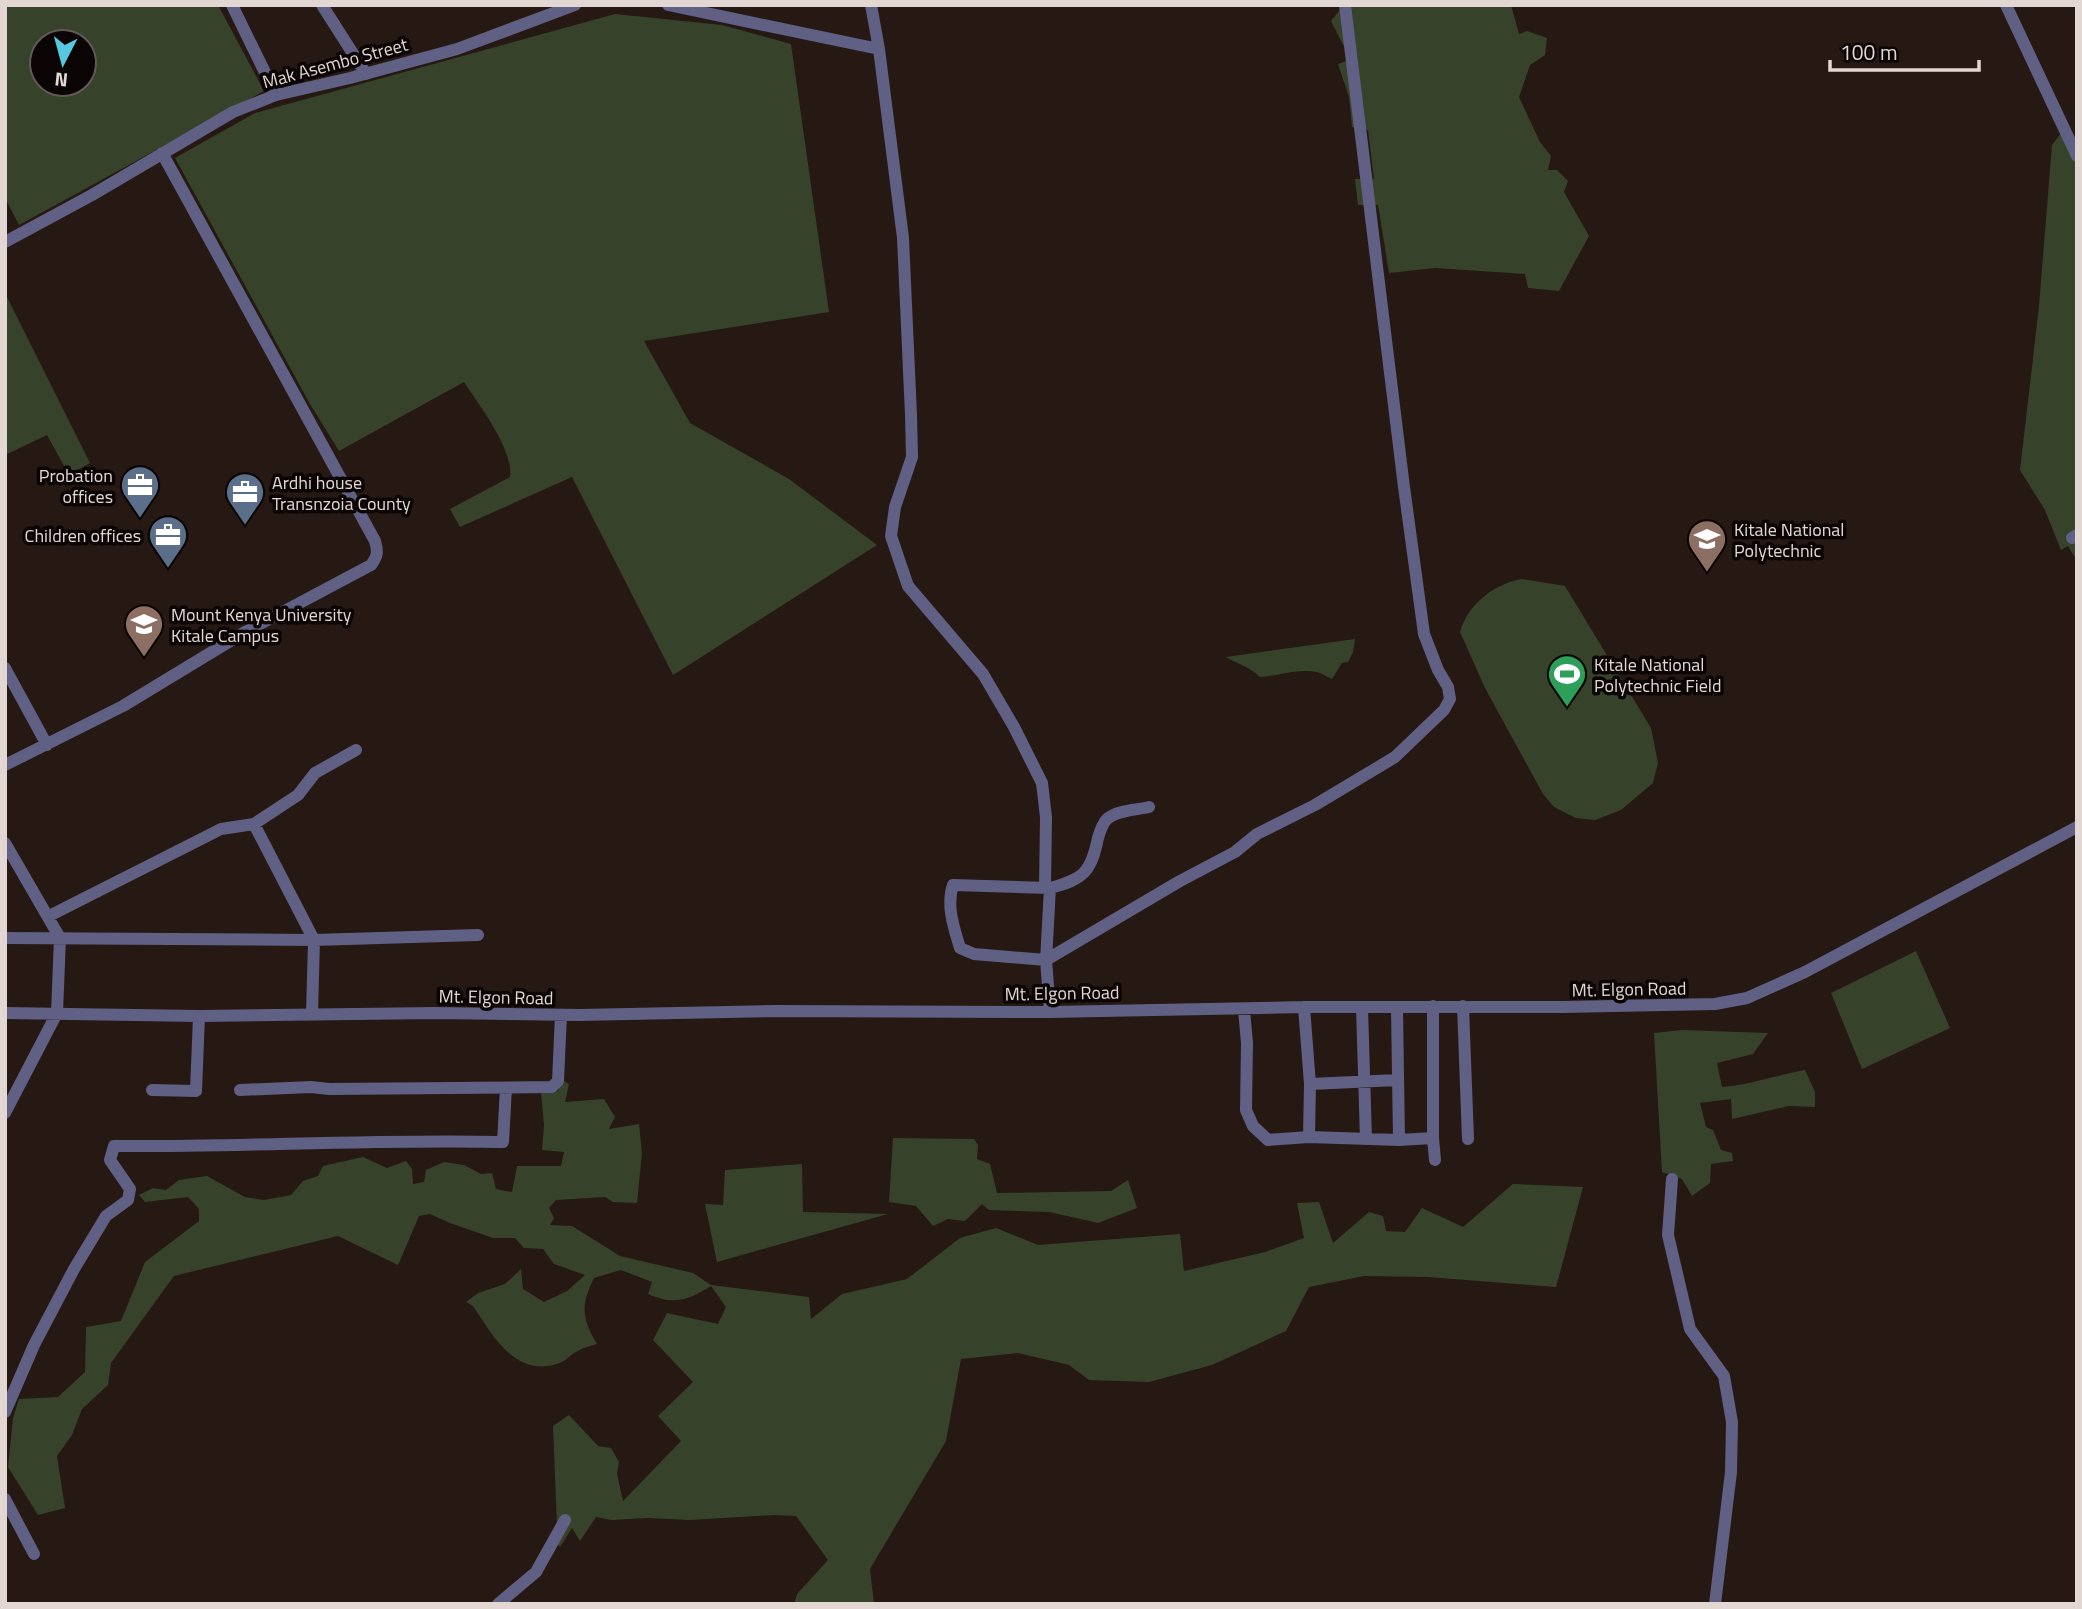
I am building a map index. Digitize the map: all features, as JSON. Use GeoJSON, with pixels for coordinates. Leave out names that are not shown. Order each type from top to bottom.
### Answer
{"type":"FeatureCollection","features":[{"type":"Feature","properties":{"kind":"street"},"geometry":{"type":"LineString","coordinates":[[232,5],[276,95]]}},
{"type":"Feature","properties":{"kind":"street"},"geometry":{"type":"LineString","coordinates":[[322,5],[366,74]]}},
{"type":"Feature","properties":{"kind":"street","name":"Mak Asembo Street"},"geometry":{"type":"LineString","coordinates":[[5,242],[92,195],[233,112],[276,95],[457,49],[575,5]]}},
{"type":"Feature","properties":{"kind":"street"},"geometry":{"type":"LineString","coordinates":[[668,5],[879,49]]}},
{"type":"Feature","properties":{"kind":"street"},"geometry":{"type":"LineString","coordinates":[[871,5],[903,238],[911,415],[912,457],[895,507],[891,536],[908,586],[983,674],[1042,783],[1047,888],[1046,960],[1050,1012]]}},
{"type":"Feature","properties":{"kind":"street"},"geometry":{"type":"LineString","coordinates":[[1149,807],[1113,815],[1105,820],[1100,830],[1093,863],[1069,883],[1047,888],[953,885],[949,896],[960,948],[966,952],[1046,960],[1180,881],[1235,852],[1257,834],[1315,805],[1395,757],[1444,710],[1450,699],[1448,687],[1424,634],[1345,5]]}},
{"type":"Feature","properties":{"kind":"street"},"geometry":{"type":"LineString","coordinates":[[2006,5],[2077,156]]}},
{"type":"Feature","properties":{"kind":"street"},"geometry":{"type":"LineString","coordinates":[[5,765],[123,706],[245,632],[371,565],[377,558],[378,550],[374,541],[162,153]]}},
{"type":"Feature","properties":{"kind":"street"},"geometry":{"type":"LineString","coordinates":[[5,668],[47,745]]}},
{"type":"Feature","properties":{"kind":"street"},"geometry":{"type":"LineString","coordinates":[[49,916],[221,829],[254,824],[298,795],[315,773],[356,750]]}},
{"type":"Feature","properties":{"kind":"street"},"geometry":{"type":"LineString","coordinates":[[254,824],[314,940],[312,1014]]}},
{"type":"Feature","properties":{"kind":"street","name":"Mt. Elgon Road"},"geometry":{"type":"LineString","coordinates":[[5,1013],[199,1016],[561,1015],[1714,1004],[1747,998],[1805,972],[2077,827]]}},
{"type":"Feature","properties":{"kind":"street"},"geometry":{"type":"LineString","coordinates":[[5,843],[60,938],[57,1013],[12,1085],[5,1113]]}},
{"type":"Feature","properties":{"kind":"street"},"geometry":{"type":"LineString","coordinates":[[5,938],[314,940],[478,935]]}},
{"type":"Feature","properties":{"kind":"street"},"geometry":{"type":"LineString","coordinates":[[1433,1006],[1435,1160]]}},
{"type":"Feature","properties":{"kind":"street"},"geometry":{"type":"LineString","coordinates":[[1463,1006],[1468,1139]]}},
{"type":"Feature","properties":{"kind":"street"},"geometry":{"type":"LineString","coordinates":[[1304,1007],[1310,1084],[1309,1137]]}},
{"type":"Feature","properties":{"kind":"street"},"geometry":{"type":"LineString","coordinates":[[1362,1008],[1366,1139]]}},
{"type":"Feature","properties":{"kind":"street"},"geometry":{"type":"LineString","coordinates":[[1397,1008],[1399,1139]]}},
{"type":"Feature","properties":{"kind":"street"},"geometry":{"type":"LineString","coordinates":[[1244,1010],[1247,1043],[1246,1110],[1253,1126],[1268,1140],[1309,1137],[1433,1138]]}},
{"type":"Feature","properties":{"kind":"street"},"geometry":{"type":"LineString","coordinates":[[240,1090],[311,1087],[552,1087],[558,1081],[561,1015]]}},
{"type":"Feature","properties":{"kind":"street"},"geometry":{"type":"LineString","coordinates":[[152,1090],[196,1091],[199,1016]]}},
{"type":"Feature","properties":{"kind":"street"},"geometry":{"type":"LineString","coordinates":[[1310,1084],[1398,1080]]}},
{"type":"Feature","properties":{"kind":"street"},"geometry":{"type":"LineString","coordinates":[[5,1412],[34,1345],[74,1269],[106,1216],[128,1200],[130,1189],[110,1160],[114,1146],[289,1145],[412,1140],[503,1142],[506,1088]]}},
{"type":"Feature","properties":{"kind":"street"},"geometry":{"type":"LineString","coordinates":[[1672,1179],[1668,1235],[1690,1329],[1724,1376],[1732,1422],[1731,1472],[1715,1604]]}},
{"type":"Feature","properties":{"kind":"street"},"geometry":{"type":"LineString","coordinates":[[5,1499],[34,1554]]}},
{"type":"Feature","properties":{"kind":"street"},"geometry":{"type":"LineString","coordinates":[[498,1604],[536,1572],[565,1520]]}},
{"type":"Feature","properties":{"kind":"green space"},"geometry":{"type":"Polygon","coordinates":[[[5,5],[218,5],[264,91],[19,225],[5,198],[5,5]]]}},
{"type":"Feature","properties":{"kind":"green space"},"geometry":{"type":"Polygon","coordinates":[[[1344,5],[1511,5],[1519,34],[1527,31],[1547,38],[1545,55],[1530,65],[1519,97],[1540,142],[1551,156],[1548,170],[1557,170],[1568,181],[1564,192],[1589,236],[1559,291],[1528,288],[1525,274],[1435,268],[1389,273],[1378,205],[1358,205],[1355,179],[1374,179],[1368,130],[1352,127],[1349,97],[1338,64],[1358,57],[1343,45],[1331,21],[1344,5]]]}},
{"type":"Feature","properties":{"kind":"green space"},"geometry":{"type":"Polygon","coordinates":[[[615,14],[722,25],[791,44],[829,312],[644,341],[690,423],[789,479],[877,545],[673,675],[572,477],[460,527],[450,509],[510,477],[507,454],[501,441],[464,382],[339,451],[310,404],[175,158],[255,113],[615,14]]]}},
{"type":"Feature","properties":{"kind":"green space"},"geometry":{"type":"Polygon","coordinates":[[[2062,132],[2077,166],[2077,561],[2068,546],[2061,550],[2045,510],[2020,470],[2039,306],[2052,145],[2062,132]]]}},
{"type":"Feature","properties":{"kind":"green space"},"geometry":{"type":"Polygon","coordinates":[[[5,293],[90,463],[69,475],[47,435],[5,455],[5,293]]]}},
{"type":"Feature","properties":{"kind":"green space","name":"Kitale National Polytechnic Field"},"geometry":{"type":"Polygon","coordinates":[[[1522,579],[1565,586],[1651,728],[1658,763],[1653,783],[1621,810],[1595,820],[1576,818],[1554,807],[1543,794],[1485,688],[1460,632],[1469,613],[1484,597],[1502,585],[1522,579]]]}},
{"type":"Feature","properties":{"kind":"green space"},"geometry":{"type":"Polygon","coordinates":[[[1355,639],[1348,662],[1342,663],[1332,679],[1310,671],[1260,677],[1226,657],[1355,639]]]}},
{"type":"Feature","properties":{"kind":"green space"},"geometry":{"type":"Polygon","coordinates":[[[1916,951],[1950,1028],[1862,1069],[1831,993],[1916,951]]]}},
{"type":"Feature","properties":{"kind":"green space"},"geometry":{"type":"Polygon","coordinates":[[[1682,1030],[1768,1033],[1753,1054],[1717,1063],[1722,1087],[1805,1070],[1815,1092],[1815,1107],[1789,1106],[1732,1119],[1731,1099],[1700,1103],[1706,1127],[1713,1130],[1721,1150],[1732,1153],[1733,1161],[1711,1164],[1710,1183],[1692,1196],[1682,1179],[1662,1172],[1654,1033],[1682,1030]]]}},
{"type":"Feature","properties":{"kind":"green space"},"geometry":{"type":"Polygon","coordinates":[[[562,1080],[569,1084],[565,1102],[604,1099],[615,1117],[609,1129],[639,1124],[642,1153],[637,1203],[613,1202],[605,1197],[556,1200],[549,1208],[554,1218],[550,1225],[572,1226],[620,1256],[693,1273],[711,1285],[809,1297],[811,1319],[842,1294],[907,1279],[960,1238],[996,1228],[1038,1245],[1180,1234],[1184,1271],[1265,1252],[1304,1238],[1297,1203],[1319,1202],[1333,1243],[1369,1212],[1383,1216],[1386,1231],[1405,1232],[1422,1208],[1463,1227],[1513,1184],[1583,1187],[1556,1287],[1428,1277],[1364,1276],[1309,1287],[1286,1331],[1212,1365],[1149,1382],[1089,1380],[1069,1365],[1018,1353],[961,1359],[946,1441],[870,1569],[874,1604],[794,1604],[797,1594],[828,1560],[796,1516],[690,1520],[611,1520],[596,1517],[580,1541],[572,1528],[560,1547],[550,1535],[557,1526],[553,1426],[569,1415],[598,1446],[611,1448],[619,1462],[617,1474],[623,1501],[681,1441],[658,1416],[693,1382],[653,1340],[667,1313],[718,1324],[726,1307],[711,1286],[688,1298],[665,1300],[648,1294],[652,1282],[621,1270],[594,1278],[587,1296],[586,1318],[597,1344],[581,1349],[557,1364],[529,1365],[517,1359],[497,1341],[473,1306],[466,1302],[478,1293],[505,1284],[521,1269],[523,1289],[544,1302],[567,1291],[585,1275],[554,1264],[543,1249],[524,1248],[515,1238],[493,1238],[430,1214],[419,1216],[398,1265],[338,1236],[174,1276],[111,1363],[108,1385],[82,1409],[72,1435],[57,1456],[65,1508],[38,1515],[8,1467],[13,1418],[19,1399],[58,1397],[85,1372],[86,1327],[121,1321],[145,1262],[199,1221],[199,1209],[188,1197],[145,1202],[139,1195],[153,1188],[166,1190],[179,1180],[207,1176],[245,1197],[264,1200],[291,1195],[303,1181],[318,1176],[323,1166],[363,1157],[387,1168],[406,1161],[412,1169],[413,1184],[424,1182],[426,1170],[444,1162],[464,1165],[481,1174],[492,1173],[496,1189],[512,1192],[517,1166],[561,1166],[564,1152],[542,1150],[544,1125],[541,1093],[558,1091],[562,1080]]]}},
{"type":"Feature","properties":{"kind":"green space"},"geometry":{"type":"Polygon","coordinates":[[[893,1138],[974,1139],[978,1145],[977,1159],[990,1164],[997,1193],[1111,1191],[1128,1180],[1137,1208],[1098,1223],[1049,1212],[989,1210],[982,1204],[965,1221],[948,1219],[933,1226],[916,1206],[889,1202],[893,1138]]]}},
{"type":"Feature","properties":{"kind":"green space"},"geometry":{"type":"Polygon","coordinates":[[[802,1164],[803,1212],[888,1214],[717,1262],[705,1204],[723,1205],[725,1170],[802,1164]]]}},
{"type":"Feature","properties":{"kind":"place","name":"Probation offices"},"geometry":{"type":"Point","coordinates":[140,519]}},
{"type":"Feature","properties":{"kind":"place","name":"Ardhi house Transnzoia County"},"geometry":{"type":"Point","coordinates":[245,526]}},
{"type":"Feature","properties":{"kind":"place","name":"Children offices"},"geometry":{"type":"Point","coordinates":[168,569]}},
{"type":"Feature","properties":{"kind":"place","name":"Kitale National Polytechnic"},"geometry":{"type":"Point","coordinates":[1707,573]}},
{"type":"Feature","properties":{"kind":"place","name":"Mount Kenya University Kitale Campus"},"geometry":{"type":"Point","coordinates":[144,658]}},
{"type":"Feature","properties":{"kind":"place","name":"Kitale National Polytechnic Field"},"geometry":{"type":"Point","coordinates":[1567,708]}}]}
